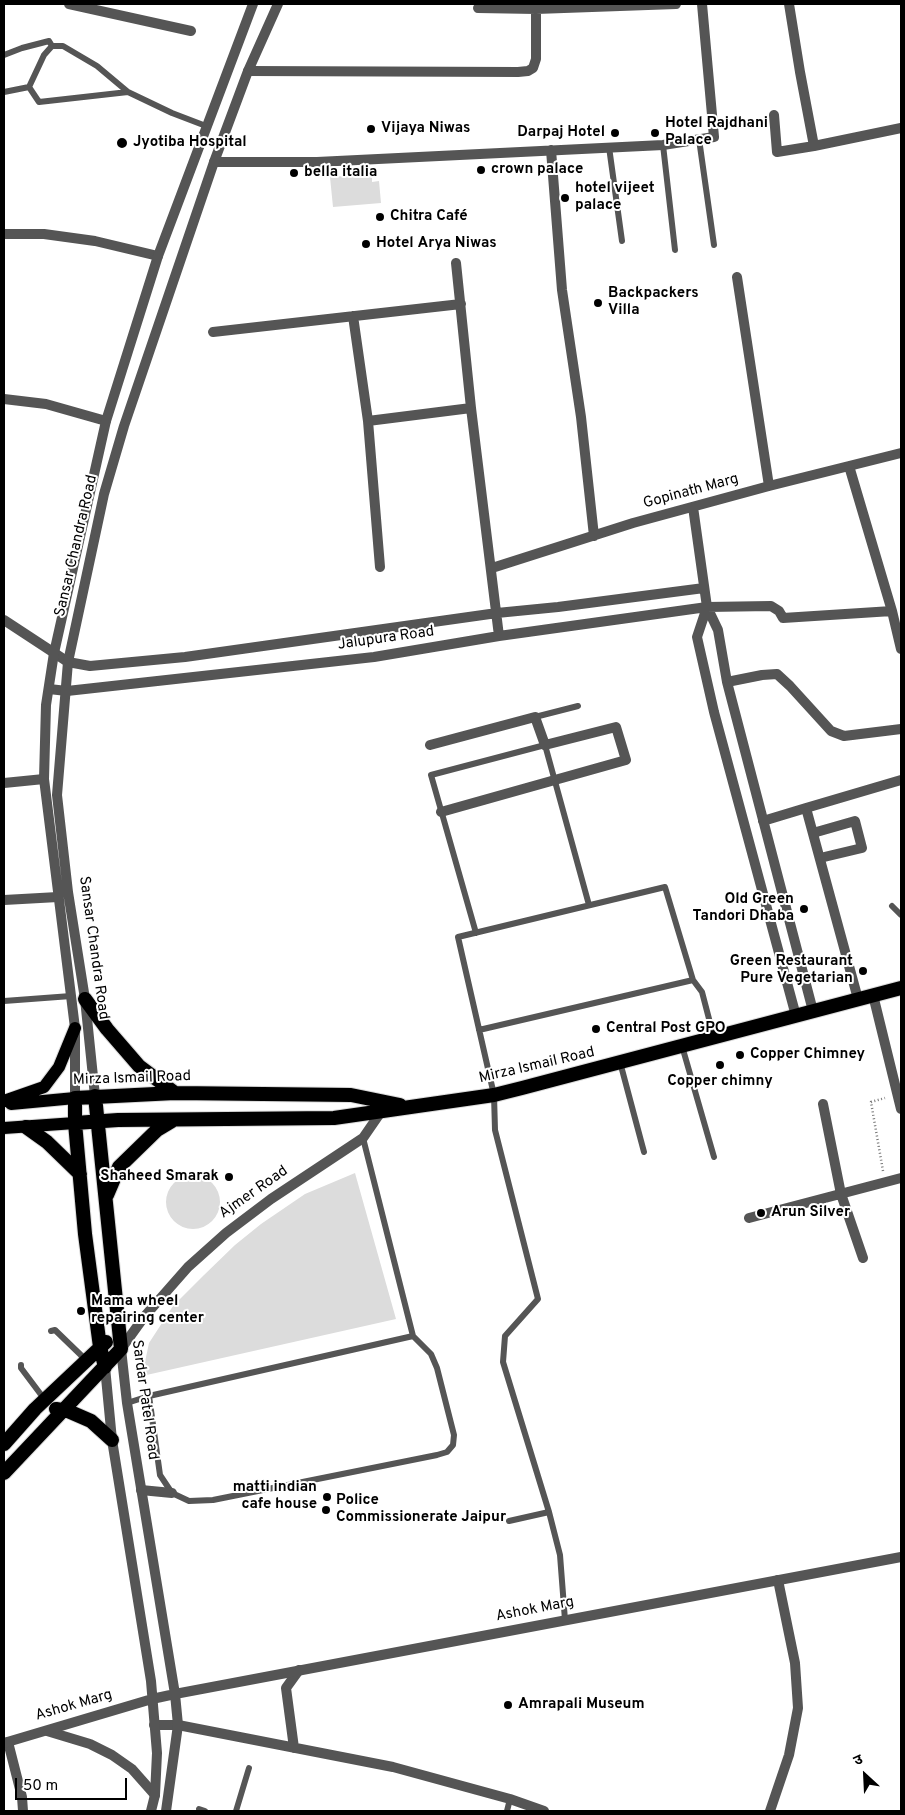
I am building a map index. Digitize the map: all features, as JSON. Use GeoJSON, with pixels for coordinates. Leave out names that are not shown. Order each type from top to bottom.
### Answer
{"type":"FeatureCollection","features":[{"type":"Feature","properties":{"kind":"highway","name":"Mirza Ismail Road"},"geometry":{"type":"LineString","coordinates":[[75,1122],[334,1118],[384,1106],[410,1107],[494,1094],[901,988]]}},
{"type":"Feature","properties":{"kind":"highway"},"geometry":{"type":"LineString","coordinates":[[85,999],[107,1029],[139,1066],[175,1092]]}},
{"type":"Feature","properties":{"kind":"highway","name":"Mirza Ismail Road"},"geometry":{"type":"LineString","coordinates":[[75,1098],[175,1092],[351,1095],[384,1106]]}},
{"type":"Feature","properties":{"kind":"highway","name":"Sansar Chandra Road"},"geometry":{"type":"LineString","coordinates":[[95,1096],[98,1121]]}},
{"type":"Feature","properties":{"kind":"highway","name":"Sansar Chandra Road"},"geometry":{"type":"LineString","coordinates":[[75,1098],[75,1122]]}},
{"type":"Feature","properties":{"kind":"highway"},"geometry":{"type":"LineString","coordinates":[[106,1198],[119,1166],[156,1130],[175,1120]]}},
{"type":"Feature","properties":{"kind":"highway","name":"Sardar Patel Road"},"geometry":{"type":"LineString","coordinates":[[98,1121],[121,1350]]}},
{"type":"Feature","properties":{"kind":"highway"},"geometry":{"type":"LineString","coordinates":[[75,1122],[85,1234],[100,1347],[105,1368]]}},
{"type":"Feature","properties":{"kind":"highway"},"geometry":{"type":"LineString","coordinates":[[26,1127],[47,1142],[80,1174]]}},
{"type":"Feature","properties":{"kind":"highway"},"geometry":{"type":"LineString","coordinates":[[4,1444],[40,1404],[100,1347],[118,1333]]}},
{"type":"Feature","properties":{"kind":"highway"},"geometry":{"type":"LineString","coordinates":[[4,1473],[121,1350]]}},
{"type":"Feature","properties":{"kind":"highway"},"geometry":{"type":"LineString","coordinates":[[40,1404],[63,1409],[91,1421],[112,1440]]}},
{"type":"Feature","properties":{"kind":"main road"},"geometry":{"type":"LineString","coordinates":[[4,1103],[44,1087],[59,1067],[75,1028]]}},
{"type":"Feature","properties":{"kind":"main road","name":"Mirza Ismail Road"},"geometry":{"type":"LineString","coordinates":[[4,1103],[75,1098]]}},
{"type":"Feature","properties":{"kind":"main road"},"geometry":{"type":"LineString","coordinates":[[4,1128],[75,1122]]}},
{"type":"Feature","properties":{"kind":"street"},"geometry":{"type":"LineString","coordinates":[[69,4],[191,31]]}},
{"type":"Feature","properties":{"kind":"street","name":"Sansar Chandra Road"},"geometry":{"type":"LineString","coordinates":[[75,1098],[75,1028],[44,779],[46,705],[54,653],[106,420],[158,256],[253,4]]}},
{"type":"Feature","properties":{"kind":"street","name":"Sansar Chandra Road"},"geometry":{"type":"LineString","coordinates":[[95,1096],[85,999],[68,892],[57,795],[68,662],[104,494],[124,426],[214,162],[248,71],[278,4]]}},
{"type":"Feature","properties":{"kind":"street"},"geometry":{"type":"LineString","coordinates":[[478,8],[536,9],[676,4]]}},
{"type":"Feature","properties":{"kind":"street"},"geometry":{"type":"LineString","coordinates":[[214,162],[318,162],[663,145],[714,137],[702,4]]}},
{"type":"Feature","properties":{"kind":"street"},"geometry":{"type":"LineString","coordinates":[[789,4],[814,146]]}},
{"type":"Feature","properties":{"kind":"street"},"geometry":{"type":"LineString","coordinates":[[248,71],[528,71],[533,68],[536,59],[536,9]]}},
{"type":"Feature","properties":{"kind":"street"},"geometry":{"type":"LineString","coordinates":[[774,115],[777,152],[901,128]]}},
{"type":"Feature","properties":{"kind":"street"},"geometry":{"type":"LineString","coordinates":[[551,150],[562,290],[581,417],[594,536]]}},
{"type":"Feature","properties":{"kind":"street"},"geometry":{"type":"LineString","coordinates":[[4,234],[44,234],[95,241],[158,256]]}},
{"type":"Feature","properties":{"kind":"street"},"geometry":{"type":"LineString","coordinates":[[456,263],[471,408],[499,636]]}},
{"type":"Feature","properties":{"kind":"street"},"geometry":{"type":"LineString","coordinates":[[738,277],[769,486]]}},
{"type":"Feature","properties":{"kind":"street"},"geometry":{"type":"LineString","coordinates":[[213,332],[461,304]]}},
{"type":"Feature","properties":{"kind":"street"},"geometry":{"type":"LineString","coordinates":[[354,316],[368,421],[380,567]]}},
{"type":"Feature","properties":{"kind":"street"},"geometry":{"type":"LineString","coordinates":[[4,399],[46,404],[106,420]]}},
{"type":"Feature","properties":{"kind":"street"},"geometry":{"type":"LineString","coordinates":[[368,421],[471,408]]}},
{"type":"Feature","properties":{"kind":"street","name":"Gopinath Marg"},"geometry":{"type":"LineString","coordinates":[[492,568],[633,523],[901,453]]}},
{"type":"Feature","properties":{"kind":"street"},"geometry":{"type":"LineString","coordinates":[[848,466],[892,611],[901,649]]}},
{"type":"Feature","properties":{"kind":"street"},"geometry":{"type":"LineString","coordinates":[[693,507],[707,607],[718,630],[727,682],[813,1011]]}},
{"type":"Feature","properties":{"kind":"street","name":"Jalupura Road"},"geometry":{"type":"LineString","coordinates":[[68,662],[90,666],[185,657],[497,613],[704,588]]}},
{"type":"Feature","properties":{"kind":"street","name":"Jalupura Road"},"geometry":{"type":"LineString","coordinates":[[49,689],[67,690],[374,656],[499,636],[707,607],[771,606],[779,611],[783,618],[892,611]]}},
{"type":"Feature","properties":{"kind":"street"},"geometry":{"type":"LineString","coordinates":[[707,607],[697,637],[714,712],[796,1016]]}},
{"type":"Feature","properties":{"kind":"street"},"geometry":{"type":"LineString","coordinates":[[4,620],[68,662]]}},
{"type":"Feature","properties":{"kind":"street"},"geometry":{"type":"LineString","coordinates":[[727,682],[777,674],[831,731],[844,736],[901,729]]}},
{"type":"Feature","properties":{"kind":"street"},"geometry":{"type":"LineString","coordinates":[[430,745],[535,717],[545,746],[616,726],[626,760],[441,812]]}},
{"type":"Feature","properties":{"kind":"street"},"geometry":{"type":"LineString","coordinates":[[4,783],[44,779]]}},
{"type":"Feature","properties":{"kind":"street"},"geometry":{"type":"LineString","coordinates":[[763,821],[901,780]]}},
{"type":"Feature","properties":{"kind":"street"},"geometry":{"type":"LineString","coordinates":[[806,808],[858,999]]}},
{"type":"Feature","properties":{"kind":"street"},"geometry":{"type":"LineString","coordinates":[[812,833],[855,821],[862,848],[820,858]]}},
{"type":"Feature","properties":{"kind":"street"},"geometry":{"type":"LineString","coordinates":[[4,900],[58,896]]}},
{"type":"Feature","properties":{"kind":"street"},"geometry":{"type":"LineString","coordinates":[[873,995],[897,1071],[901,1109]]}},
{"type":"Feature","properties":{"kind":"street"},"geometry":{"type":"LineString","coordinates":[[823,1104],[841,1194],[863,1258]]}},
{"type":"Feature","properties":{"kind":"street","name":"Ajmer Road"},"geometry":{"type":"LineString","coordinates":[[121,1350],[144,1316],[188,1267],[226,1232],[363,1138],[384,1106]]}},
{"type":"Feature","properties":{"kind":"street"},"geometry":{"type":"LineString","coordinates":[[749,1218],[901,1178]]}},
{"type":"Feature","properties":{"kind":"street","name":"Ajmer Road"},"geometry":{"type":"LineString","coordinates":[[118,1333],[144,1316]]}},
{"type":"Feature","properties":{"kind":"street","name":"Sardar Patel Road"},"geometry":{"type":"LineString","coordinates":[[121,1350],[127,1403],[175,1694]]}},
{"type":"Feature","properties":{"kind":"street"},"geometry":{"type":"LineString","coordinates":[[105,1368],[112,1440],[151,1681],[157,1753],[155,1795],[151,1811]]}},
{"type":"Feature","properties":{"kind":"street"},"geometry":{"type":"LineString","coordinates":[[141,1490],[172,1493]]}},
{"type":"Feature","properties":{"kind":"street","name":"Ashok Marg"},"geometry":{"type":"LineString","coordinates":[[6,1742],[175,1694],[901,1557]]}},
{"type":"Feature","properties":{"kind":"street"},"geometry":{"type":"LineString","coordinates":[[770,1811],[789,1755],[798,1708],[796,1663],[778,1580]]}},
{"type":"Feature","properties":{"kind":"street"},"geometry":{"type":"LineString","coordinates":[[294,1748],[286,1688],[298,1670]]}},
{"type":"Feature","properties":{"kind":"street"},"geometry":{"type":"LineString","coordinates":[[166,1811],[178,1725],[175,1694]]}},
{"type":"Feature","properties":{"kind":"street"},"geometry":{"type":"LineString","coordinates":[[154,1725],[178,1725],[393,1767],[510,1799],[544,1811]]}},
{"type":"Feature","properties":{"kind":"street"},"geometry":{"type":"LineString","coordinates":[[47,1731],[90,1744],[112,1755],[132,1769],[155,1795]]}},
{"type":"Feature","properties":{"kind":"street"},"geometry":{"type":"LineString","coordinates":[[6,1742],[22,1797],[23,1811]]}},
{"type":"Feature","properties":{"kind":"lane"},"geometry":{"type":"LineString","coordinates":[[4,55],[49,41],[52,46]]}},
{"type":"Feature","properties":{"kind":"lane"},"geometry":{"type":"LineString","coordinates":[[29,87],[44,54],[52,46],[63,46],[97,66],[128,92],[172,113],[206,126]]}},
{"type":"Feature","properties":{"kind":"lane"},"geometry":{"type":"LineString","coordinates":[[29,87],[39,102],[128,92]]}},
{"type":"Feature","properties":{"kind":"lane"},"geometry":{"type":"LineString","coordinates":[[4,92],[29,87]]}},
{"type":"Feature","properties":{"kind":"lane"},"geometry":{"type":"LineString","coordinates":[[700,139],[714,245]]}},
{"type":"Feature","properties":{"kind":"lane"},"geometry":{"type":"LineString","coordinates":[[663,145],[675,250]]}},
{"type":"Feature","properties":{"kind":"lane"},"geometry":{"type":"LineString","coordinates":[[609,147],[622,241]]}},
{"type":"Feature","properties":{"kind":"lane"},"geometry":{"type":"LineString","coordinates":[[535,717],[578,706]]}},
{"type":"Feature","properties":{"kind":"lane"},"geometry":{"type":"LineString","coordinates":[[476,933],[431,775],[545,746],[589,906]]}},
{"type":"Feature","properties":{"kind":"lane"},"geometry":{"type":"LineString","coordinates":[[566,1620],[560,1555],[550,1512],[503,1362],[505,1336],[538,1299],[495,1130],[494,1094],[458,937],[665,887],[693,980],[702,992],[714,1038]]}},
{"type":"Feature","properties":{"kind":"lane"},"geometry":{"type":"LineString","coordinates":[[892,906],[901,916]]}},
{"type":"Feature","properties":{"kind":"lane"},"geometry":{"type":"LineString","coordinates":[[479,1030],[693,980]]}},
{"type":"Feature","properties":{"kind":"lane"},"geometry":{"type":"LineString","coordinates":[[4,1001],[71,996]]}},
{"type":"Feature","properties":{"kind":"lane"},"geometry":{"type":"LineString","coordinates":[[682,1046],[714,1157]]}},
{"type":"Feature","properties":{"kind":"lane"},"geometry":{"type":"LineString","coordinates":[[620,1062],[644,1152]]}},
{"type":"Feature","properties":{"kind":"lane"},"geometry":{"type":"LineString","coordinates":[[150,1396],[160,1475],[172,1493],[189,1501],[213,1500],[437,1456],[447,1452],[453,1445],[454,1435],[437,1368],[431,1354],[413,1336],[363,1138]]}},
{"type":"Feature","properties":{"kind":"lane"},"geometry":{"type":"LineString","coordinates":[[51,1331],[55,1330],[86,1360]]}},
{"type":"Feature","properties":{"kind":"lane"},"geometry":{"type":"LineString","coordinates":[[127,1403],[150,1396],[413,1336]]}},
{"type":"Feature","properties":{"kind":"lane"},"geometry":{"type":"LineString","coordinates":[[21,1365],[40,1404]]}},
{"type":"Feature","properties":{"kind":"lane"},"geometry":{"type":"LineString","coordinates":[[509,1521],[550,1512]]}},
{"type":"Feature","properties":{"kind":"lane"},"geometry":{"type":"LineString","coordinates":[[236,1811],[249,1768]]}},
{"type":"Feature","properties":{"kind":"lane"},"geometry":{"type":"LineString","coordinates":[[507,1811],[510,1799]]}},
{"type":"Feature","properties":{"kind":"path"},"geometry":{"type":"LineString","coordinates":[[885,1182],[871,1102],[898,1094]]}},
{"type":"Feature","properties":{"kind":"shaded area"},"geometry":{"type":"Polygon","coordinates":[[[372,174],[372,182],[379,181],[381,203],[333,207],[330,177],[372,174]]]}},
{"type":"Feature","properties":{"kind":"shaded area"},"geometry":{"type":"Polygon","coordinates":[[[355,1173],[396,1319],[142,1376],[149,1343],[173,1306],[235,1245],[261,1224],[305,1194],[355,1173]]]}},
{"type":"Feature","properties":{"kind":"shaded area"},"geometry":{"type":"Polygon","coordinates":[[[188,1175],[198,1175],[208,1179],[216,1187],[220,1202],[216,1217],[208,1225],[198,1229],[188,1229],[178,1225],[170,1217],[166,1207],[166,1197],[170,1187],[178,1179],[188,1175]]]}},
{"type":"Feature","properties":{"kind":"place","name":"Vijaya Niwas"},"geometry":{"type":"Point","coordinates":[371,129]}},
{"type":"Feature","properties":{"kind":"place","name":"Darpaj Hotel"},"geometry":{"type":"Point","coordinates":[615,133]}},
{"type":"Feature","properties":{"kind":"place","name":"Hotel Rajdhani Palace"},"geometry":{"type":"Point","coordinates":[655,133]}},
{"type":"Feature","properties":{"kind":"place","name":"Jyotiba Hospital"},"geometry":{"type":"Point","coordinates":[122,143]}},
{"type":"Feature","properties":{"kind":"place","name":"crown palace"},"geometry":{"type":"Point","coordinates":[481,170]}},
{"type":"Feature","properties":{"kind":"place","name":"bella italia"},"geometry":{"type":"Point","coordinates":[294,173]}},
{"type":"Feature","properties":{"kind":"place","name":"hotel vijeet palace"},"geometry":{"type":"Point","coordinates":[565,198]}},
{"type":"Feature","properties":{"kind":"place","name":"Chitra Café"},"geometry":{"type":"Point","coordinates":[380,217]}},
{"type":"Feature","properties":{"kind":"place","name":"Hotel Arya Niwas"},"geometry":{"type":"Point","coordinates":[366,244]}},
{"type":"Feature","properties":{"kind":"place","name":"Backpackers Villa"},"geometry":{"type":"Point","coordinates":[598,303]}},
{"type":"Feature","properties":{"kind":"place","name":"Old Green Tandori Dhaba"},"geometry":{"type":"Point","coordinates":[804,909]}},
{"type":"Feature","properties":{"kind":"place","name":"Green Restaurant Pure Vegetarian"},"geometry":{"type":"Point","coordinates":[863,971]}},
{"type":"Feature","properties":{"kind":"place","name":"Central Post GPO"},"geometry":{"type":"Point","coordinates":[596,1029]}},
{"type":"Feature","properties":{"kind":"place","name":"Copper Chimney"},"geometry":{"type":"Point","coordinates":[740,1055]}},
{"type":"Feature","properties":{"kind":"place","name":"Copper chimny"},"geometry":{"type":"Point","coordinates":[720,1065]}},
{"type":"Feature","properties":{"kind":"place","name":"Shaheed Smarak"},"geometry":{"type":"Point","coordinates":[229,1177]}},
{"type":"Feature","properties":{"kind":"place","name":"Arun Silver"},"geometry":{"type":"Point","coordinates":[761,1213]}},
{"type":"Feature","properties":{"kind":"place","name":"Mama wheel repairing center"},"geometry":{"type":"Point","coordinates":[81,1311]}},
{"type":"Feature","properties":{"kind":"place","name":"matti indian cafe house"},"geometry":{"type":"Point","coordinates":[327,1497]}},
{"type":"Feature","properties":{"kind":"place","name":"Police Commissionerate Jaipur"},"geometry":{"type":"Point","coordinates":[326,1510]}},
{"type":"Feature","properties":{"kind":"place","name":"Amrapali Museum"},"geometry":{"type":"Point","coordinates":[508,1705]}}]}
